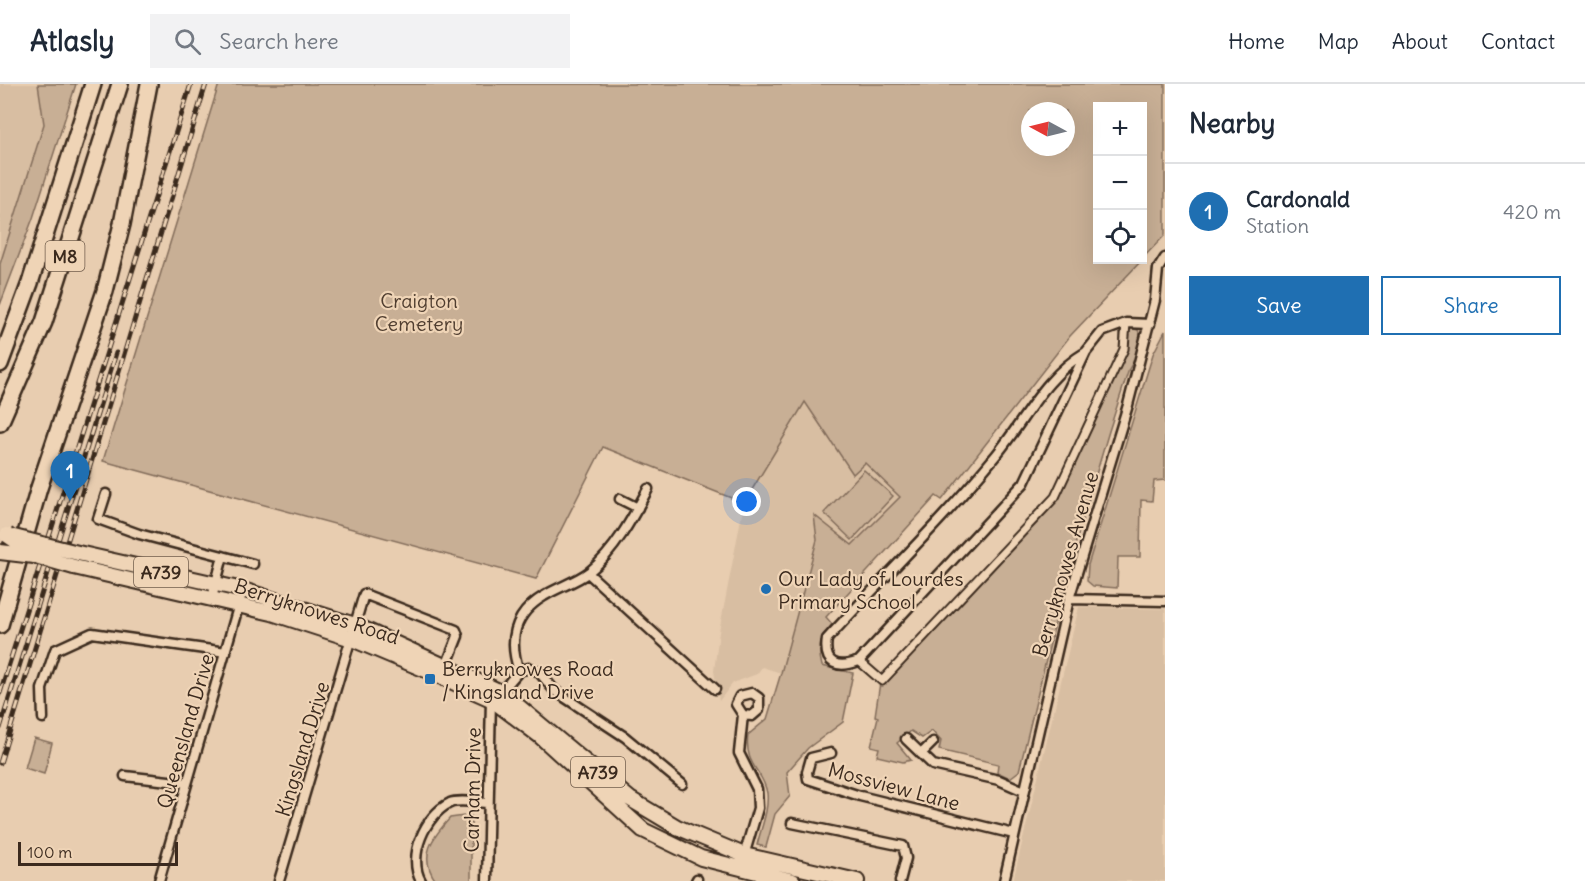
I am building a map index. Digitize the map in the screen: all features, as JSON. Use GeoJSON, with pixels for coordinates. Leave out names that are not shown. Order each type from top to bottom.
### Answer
{"type":"FeatureCollection","features":[{"type":"Feature","properties":{"kind":"highway","name":"M8"},"geometry":{"type":"LineString","coordinates":[[0,364],[9,344],[93,84]]}},
{"type":"Feature","properties":{"kind":"highway","name":"M8"},"geometry":{"type":"LineString","coordinates":[[0,423],[44,322],[120,84]]}},
{"type":"Feature","properties":{"kind":"highway"},"geometry":{"type":"LineString","coordinates":[[0,625],[35,499],[105,291],[127,201],[149,84]]}},
{"type":"Feature","properties":{"kind":"highway"},"geometry":{"type":"LineString","coordinates":[[0,358],[9,344]]}},
{"type":"Feature","properties":{"kind":"main road","name":"Berryknowes Road"},"geometry":{"type":"LineString","coordinates":[[2,536],[78,553],[214,591],[240,605],[354,632]]}},
{"type":"Feature","properties":{"kind":"main road","name":"Berryknowes Road"},"geometry":{"type":"LineString","coordinates":[[2,536],[39,557],[74,567],[214,591],[243,590],[354,632],[496,696],[630,799],[742,862],[793,881]]}},
{"type":"Feature","properties":{"kind":"main road"},"geometry":{"type":"LineString","coordinates":[[0,552],[39,557]]}},
{"type":"Feature","properties":{"kind":"main road","name":"Berryknowes Road"},"geometry":{"type":"LineString","coordinates":[[496,696],[643,830],[701,858],[742,862],[857,881]]}},
{"type":"Feature","properties":{"kind":"street","name":"Berryknowes Avenue"},"geometry":{"type":"LineString","coordinates":[[1004,881],[1069,599],[1150,324],[1158,269],[1165,258]]}},
{"type":"Feature","properties":{"kind":"street"},"geometry":{"type":"LineString","coordinates":[[859,661],[882,681],[1055,497],[1124,349],[1126,323]]}},
{"type":"Feature","properties":{"kind":"street"},"geometry":{"type":"LineString","coordinates":[[1086,352],[1064,365],[1049,381],[996,454],[827,639],[826,656],[830,661],[846,666],[859,661],[1024,483],[1086,352],[1102,332],[1126,323],[1150,324]]}},
{"type":"Feature","properties":{"kind":"street"},"geometry":{"type":"LineString","coordinates":[[519,671],[512,651],[513,636],[524,612],[543,596],[588,573],[612,546],[648,489]]}},
{"type":"Feature","properties":{"kind":"street","name":"Berryknowes Road"},"geometry":{"type":"LineString","coordinates":[[106,494],[98,519],[139,534],[253,564]]}},
{"type":"Feature","properties":{"kind":"street"},"geometry":{"type":"LineString","coordinates":[[620,499],[638,508]]}},
{"type":"Feature","properties":{"kind":"street","name":"Berryknowes Road"},"geometry":{"type":"LineString","coordinates":[[214,591],[223,556]]}},
{"type":"Feature","properties":{"kind":"street"},"geometry":{"type":"LineString","coordinates":[[588,573],[715,689]]}},
{"type":"Feature","properties":{"kind":"street","name":"Queensland Drive"},"geometry":{"type":"LineString","coordinates":[[159,881],[243,590]]}},
{"type":"Feature","properties":{"kind":"street","name":"Berryknowes Road"},"geometry":{"type":"LineString","coordinates":[[354,632],[364,594],[456,630],[458,636],[444,672]]}},
{"type":"Feature","properties":{"kind":"street"},"geometry":{"type":"LineString","coordinates":[[1069,599],[1165,601]]}},
{"type":"Feature","properties":{"kind":"street","name":"Kingsland Drive"},"geometry":{"type":"LineString","coordinates":[[279,881],[354,632]]}},
{"type":"Feature","properties":{"kind":"street"},"geometry":{"type":"LineString","coordinates":[[43,718],[42,689],[55,650],[92,633],[226,652]]}},
{"type":"Feature","properties":{"kind":"street"},"geometry":{"type":"LineString","coordinates":[[496,696],[519,671],[529,668],[538,671],[555,691],[625,737],[682,784]]}},
{"type":"Feature","properties":{"kind":"street","name":"Carham Drive"},"geometry":{"type":"LineString","coordinates":[[487,881],[488,803],[496,696]]}},
{"type":"Feature","properties":{"kind":"street"},"geometry":{"type":"LineString","coordinates":[[742,862],[758,808],[757,789],[739,753],[743,715]]}},
{"type":"Feature","properties":{"kind":"street"},"geometry":{"type":"LineString","coordinates":[[906,739],[933,765],[999,780],[1024,791]]}},
{"type":"Feature","properties":{"kind":"street"},"geometry":{"type":"LineString","coordinates":[[921,754],[933,742]]}},
{"type":"Feature","properties":{"kind":"street","name":"Mossview Lane"},"geometry":{"type":"LineString","coordinates":[[831,753],[819,754],[811,759],[807,772],[808,780],[860,796],[1014,834]]}},
{"type":"Feature","properties":{"kind":"street"},"geometry":{"type":"LineString","coordinates":[[125,776],[186,783]]}},
{"type":"Feature","properties":{"kind":"street"},"geometry":{"type":"LineString","coordinates":[[421,881],[418,875],[416,849],[433,817],[451,803],[488,803]]}},
{"type":"Feature","properties":{"kind":"street"},"geometry":{"type":"LineString","coordinates":[[792,822],[903,846],[906,858],[900,881]]}},
{"type":"Feature","properties":{"kind":"shaded area"},"geometry":{"type":"Polygon","coordinates":[[[0,84],[38,84],[44,124],[0,264],[0,84]]]}},
{"type":"Feature","properties":{"kind":"shaded area","name":"Our Lady of Lourdes Primary School"},"geometry":{"type":"Polygon","coordinates":[[[804,402],[853,473],[865,463],[900,497],[852,546],[814,516],[817,540],[781,673],[762,667],[757,674],[733,683],[719,701],[714,671],[719,632],[744,503],[804,402]]]}},
{"type":"Feature","properties":{"kind":"shaded area"},"geometry":{"type":"Polygon","coordinates":[[[1079,607],[1165,609],[1165,881],[1013,881],[1079,607]]]}},
{"type":"Feature","properties":{"kind":"green space"},"geometry":{"type":"Polygon","coordinates":[[[38,84],[76,84],[33,218],[0,305],[0,264],[44,124],[38,84]]]}},
{"type":"Feature","properties":{"kind":"green space","name":"Craigton Cemetery"},"geometry":{"type":"Polygon","coordinates":[[[219,84],[1165,84],[1165,235],[1147,254],[1147,102],[1093,102],[1093,264],[1138,264],[1070,336],[942,500],[936,496],[826,617],[832,624],[821,644],[822,666],[853,673],[843,722],[808,748],[787,772],[790,796],[775,814],[766,847],[757,845],[766,812],[767,793],[751,761],[748,735],[767,719],[781,673],[817,540],[814,515],[852,545],[900,497],[865,463],[853,474],[805,402],[744,503],[603,447],[536,579],[103,461],[219,84]]]}},
{"type":"Feature","properties":{"kind":"green space"},"geometry":{"type":"Polygon","coordinates":[[[1131,328],[1138,330],[1141,338],[1138,354],[1129,369],[1070,562],[1019,771],[1010,778],[997,772],[998,764],[939,750],[941,741],[932,731],[922,738],[911,731],[897,743],[911,760],[903,762],[877,756],[879,748],[871,746],[878,717],[875,716],[881,676],[1052,495],[1120,349],[1120,331],[1131,328]]]}},
{"type":"Feature","properties":{"kind":"green space"},"geometry":{"type":"Polygon","coordinates":[[[1165,331],[1165,480],[1154,481],[1152,501],[1141,500],[1140,557],[1118,557],[1117,588],[1093,586],[1087,581],[1088,565],[1153,354],[1165,331]]]}},
{"type":"Feature","properties":{"kind":"green space"},"geometry":{"type":"Polygon","coordinates":[[[864,470],[893,496],[852,540],[824,513],[864,470]]]}},
{"type":"Feature","properties":{"kind":"green space"},"geometry":{"type":"Polygon","coordinates":[[[34,738],[52,743],[44,774],[25,768],[34,738]]]}},
{"type":"Feature","properties":{"kind":"green space"},"geometry":{"type":"Polygon","coordinates":[[[471,815],[471,881],[436,881],[428,863],[433,840],[450,818],[471,815]]]}},
{"type":"Feature","properties":{"kind":"railway"},"geometry":{"type":"LineString","coordinates":[[0,693],[191,84]]}},
{"type":"Feature","properties":{"kind":"railway"},"geometry":{"type":"LineString","coordinates":[[0,763],[206,84]]}},
{"type":"Feature","properties":{"kind":"railway"},"geometry":{"type":"LineString","coordinates":[[0,728],[116,353]]}},
{"type":"Feature","properties":{"kind":"place","name":"Cardonald"},"geometry":{"type":"Point","coordinates":[70,501]}},
{"type":"Feature","properties":{"kind":"place","name":"Our Lady of Lourdes Primary School"},"geometry":{"type":"Point","coordinates":[766,589]}},
{"type":"Feature","properties":{"kind":"place","name":"Berryknowes Road / Kingsland Drive"},"geometry":{"type":"Point","coordinates":[430,679]}}]}
